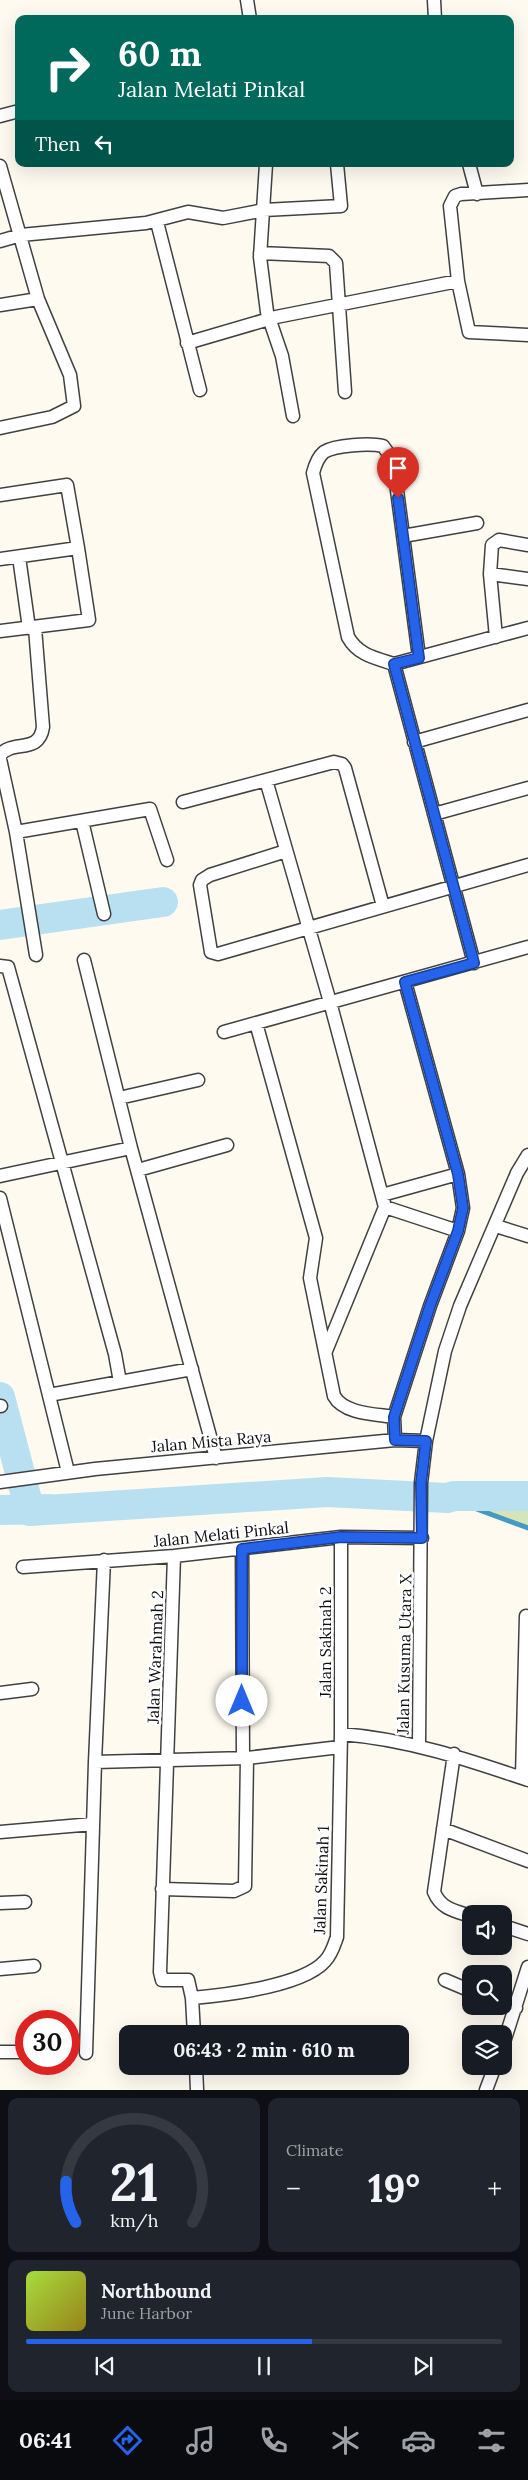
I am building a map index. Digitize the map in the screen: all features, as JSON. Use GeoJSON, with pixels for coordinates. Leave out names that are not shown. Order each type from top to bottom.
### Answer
{"type":"FeatureCollection","features":[{"type":"Feature","properties":{"kind":"street"},"geometry":{"type":"LineString","coordinates":[[247,0],[249,15]]}},
{"type":"Feature","properties":{"kind":"street"},"geometry":{"type":"LineString","coordinates":[[434,0],[435,15]]}},
{"type":"Feature","properties":{"kind":"street"},"geometry":{"type":"LineString","coordinates":[[0,116],[15,112]]}},
{"type":"Feature","properties":{"kind":"street"},"geometry":{"type":"LineString","coordinates":[[0,166],[38,300],[70,375],[74,406],[52,417],[0,428]]}},
{"type":"Feature","properties":{"kind":"street"},"geometry":{"type":"LineString","coordinates":[[266,167],[260,252],[269,319],[282,356],[293,416]]}},
{"type":"Feature","properties":{"kind":"street"},"geometry":{"type":"LineString","coordinates":[[0,241],[20,235],[157,222],[188,212],[223,218],[264,210],[341,206],[337,167]]}},
{"type":"Feature","properties":{"kind":"street"},"geometry":{"type":"LineString","coordinates":[[470,167],[477,194]]}},
{"type":"Feature","properties":{"kind":"street"},"geometry":{"type":"LineString","coordinates":[[528,190],[455,196],[450,206],[458,281],[470,332],[528,335]]}},
{"type":"Feature","properties":{"kind":"street"},"geometry":{"type":"LineString","coordinates":[[157,222],[200,390]]}},
{"type":"Feature","properties":{"kind":"street"},"geometry":{"type":"LineString","coordinates":[[260,252],[329,256],[336,263],[337,306],[345,392]]}},
{"type":"Feature","properties":{"kind":"street"},"geometry":{"type":"LineString","coordinates":[[187,343],[269,319],[458,281]]}},
{"type":"Feature","properties":{"kind":"street"},"geometry":{"type":"LineString","coordinates":[[0,305],[38,300]]}},
{"type":"Feature","properties":{"kind":"street"},"geometry":{"type":"LineString","coordinates":[[419,658],[393,460],[383,446],[372,444],[324,452],[315,463],[313,473],[348,637],[354,647],[363,654],[394,664],[419,658],[528,628]]}},
{"type":"Feature","properties":{"kind":"street"},"geometry":{"type":"LineString","coordinates":[[0,495],[68,485],[88,620],[0,631]]}},
{"type":"Feature","properties":{"kind":"street"},"geometry":{"type":"LineString","coordinates":[[403,536],[478,523]]}},
{"type":"Feature","properties":{"kind":"street"},"geometry":{"type":"LineString","coordinates":[[496,637],[490,574],[492,545],[496,542],[528,545]]}},
{"type":"Feature","properties":{"kind":"street"},"geometry":{"type":"LineString","coordinates":[[0,559],[78,548]]}},
{"type":"Feature","properties":{"kind":"street"},"geometry":{"type":"LineString","coordinates":[[0,755],[4,750],[38,742],[42,736],[43,728],[32,628],[19,557]]}},
{"type":"Feature","properties":{"kind":"street"},"geometry":{"type":"LineString","coordinates":[[490,574],[528,579]]}},
{"type":"Feature","properties":{"kind":"street"},"geometry":{"type":"LineString","coordinates":[[394,664],[474,963]]}},
{"type":"Feature","properties":{"kind":"street"},"geometry":{"type":"LineString","coordinates":[[414,742],[528,710]]}},
{"type":"Feature","properties":{"kind":"street"},"geometry":{"type":"LineString","coordinates":[[0,759],[16,832],[36,955]]}},
{"type":"Feature","properties":{"kind":"street"},"geometry":{"type":"LineString","coordinates":[[184,802],[334,762],[342,764],[345,768],[384,906]]}},
{"type":"Feature","properties":{"kind":"street"},"geometry":{"type":"LineString","coordinates":[[266,780],[330,1002],[384,1201],[326,1350]]}},
{"type":"Feature","properties":{"kind":"street"},"geometry":{"type":"LineString","coordinates":[[434,814],[528,788]]}},
{"type":"Feature","properties":{"kind":"street"},"geometry":{"type":"LineString","coordinates":[[16,832],[150,809],[167,860]]}},
{"type":"Feature","properties":{"kind":"street"},"geometry":{"type":"LineString","coordinates":[[82,821],[104,914]]}},
{"type":"Feature","properties":{"kind":"street"},"geometry":{"type":"LineString","coordinates":[[286,851],[210,875],[202,880],[200,885],[209,949],[214,954],[528,865]]}},
{"type":"Feature","properties":{"kind":"street"},"geometry":{"type":"LineString","coordinates":[[224,1032],[528,947]]}},
{"type":"Feature","properties":{"kind":"street"},"geometry":{"type":"LineString","coordinates":[[84,960],[132,1148],[216,1458]]}},
{"type":"Feature","properties":{"kind":"street"},"geometry":{"type":"LineString","coordinates":[[0,966],[8,968],[115,1354],[120,1382]]}},
{"type":"Feature","properties":{"kind":"street"},"geometry":{"type":"LineString","coordinates":[[395,1440],[394,1417],[430,1306],[458,1231],[463,1208],[458,1174],[405,982]]}},
{"type":"Feature","properties":{"kind":"street"},"geometry":{"type":"LineString","coordinates":[[256,1023],[316,1238],[310,1278],[334,1396],[338,1404],[346,1408],[394,1417]]}},
{"type":"Feature","properties":{"kind":"street"},"geometry":{"type":"LineString","coordinates":[[119,1098],[198,1080]]}},
{"type":"Feature","properties":{"kind":"street"},"geometry":{"type":"LineString","coordinates":[[138,1170],[227,1146]]}},
{"type":"Feature","properties":{"kind":"street"},"geometry":{"type":"LineString","coordinates":[[0,1176],[132,1148]]}},
{"type":"Feature","properties":{"kind":"street","name":"Jalan Kusuma Utara X"},"geometry":{"type":"LineString","coordinates":[[525,1779],[454,1754],[419,1745],[421,1483],[426,1441],[445,1351],[460,1306],[496,1226],[517,1173],[528,1155]]}},
{"type":"Feature","properties":{"kind":"street"},"geometry":{"type":"LineString","coordinates":[[384,1201],[458,1174]]}},
{"type":"Feature","properties":{"kind":"street"},"geometry":{"type":"LineString","coordinates":[[0,1198],[68,1472]]}},
{"type":"Feature","properties":{"kind":"street"},"geometry":{"type":"LineString","coordinates":[[384,1201],[458,1231]]}},
{"type":"Feature","properties":{"kind":"street"},"geometry":{"type":"LineString","coordinates":[[496,1226],[528,1236]]}},
{"type":"Feature","properties":{"kind":"street"},"geometry":{"type":"LineString","coordinates":[[50,1395],[192,1369]]}},
{"type":"Feature","properties":{"kind":"street","name":"Jalan Mista Raya"},"geometry":{"type":"LineString","coordinates":[[0,1482],[68,1472],[395,1440],[426,1441]]}},
{"type":"Feature","properties":{"kind":"street","name":"Jalan Melati Pinkal"},"geometry":{"type":"LineString","coordinates":[[23,1567],[174,1556],[341,1537],[422,1538]]}},
{"type":"Feature","properties":{"kind":"street","name":"Jalan Sakinah 2"},"geometry":{"type":"LineString","coordinates":[[340,1748],[341,1537]]}},
{"type":"Feature","properties":{"kind":"street"},"geometry":{"type":"LineString","coordinates":[[162,1889],[234,1891],[245,1886],[242,1549]]}},
{"type":"Feature","properties":{"kind":"street","name":"Jalan Warahmah 2"},"geometry":{"type":"LineString","coordinates":[[174,1556],[162,1889],[162,1980],[188,1980],[192,1998]]}},
{"type":"Feature","properties":{"kind":"street"},"geometry":{"type":"LineString","coordinates":[[86,2053],[104,1560]]}},
{"type":"Feature","properties":{"kind":"street"},"geometry":{"type":"LineString","coordinates":[[525,1779],[526,1616]]}},
{"type":"Feature","properties":{"kind":"street"},"geometry":{"type":"LineString","coordinates":[[0,1692],[32,1689]]}},
{"type":"Feature","properties":{"kind":"street"},"geometry":{"type":"LineString","coordinates":[[341,1734],[419,1745]]}},
{"type":"Feature","properties":{"kind":"street"},"geometry":{"type":"LineString","coordinates":[[96,1762],[245,1758],[340,1748]]}},
{"type":"Feature","properties":{"kind":"street","name":"Jalan Sakinah 1"},"geometry":{"type":"LineString","coordinates":[[192,1998],[241,1993],[310,1973],[325,1961],[332,1950],[337,1937],[340,1748]]}},
{"type":"Feature","properties":{"kind":"street"},"geometry":{"type":"LineString","coordinates":[[454,1754],[434,1892],[437,1900],[444,1907],[462,1913]]}},
{"type":"Feature","properties":{"kind":"street"},"geometry":{"type":"LineString","coordinates":[[0,1832],[93,1824]]}},
{"type":"Feature","properties":{"kind":"street"},"geometry":{"type":"LineString","coordinates":[[443,1829],[528,1861]]}},
{"type":"Feature","properties":{"kind":"street"},"geometry":{"type":"LineString","coordinates":[[0,1903],[25,1902]]}},
{"type":"Feature","properties":{"kind":"street"},"geometry":{"type":"LineString","coordinates":[[512,1929],[528,1934]]}},
{"type":"Feature","properties":{"kind":"street"},"geometry":{"type":"LineString","coordinates":[[0,1969],[34,1966]]}},
{"type":"Feature","properties":{"kind":"street"},"geometry":{"type":"LineString","coordinates":[[512,2002],[528,1966]]}},
{"type":"Feature","properties":{"kind":"street"},"geometry":{"type":"LineString","coordinates":[[445,1980],[462,1987]]}},
{"type":"Feature","properties":{"kind":"street"},"geometry":{"type":"LineString","coordinates":[[192,1998],[194,2025]]}},
{"type":"Feature","properties":{"kind":"street"},"geometry":{"type":"LineString","coordinates":[[0,2052],[15,2052]]}},
{"type":"Feature","properties":{"kind":"street"},"geometry":{"type":"LineString","coordinates":[[196,2075],[197,2090]]}},
{"type":"Feature","properties":{"kind":"street"},"geometry":{"type":"LineString","coordinates":[[486,2090],[492,2075]]}},
{"type":"Feature","properties":{"kind":"green space"},"geometry":{"type":"Polygon","coordinates":[[[423,1484],[454,1496],[528,1496],[528,1528],[502,1517],[453,1502],[427,1510],[423,1484]]]}},
{"type":"Feature","properties":{"kind":"waterway"},"geometry":{"type":"LineString","coordinates":[[0,925],[163,902]]}},
{"type":"Feature","properties":{"kind":"waterway"},"geometry":{"type":"LineString","coordinates":[[0,1397],[30,1511],[327,1492],[447,1498],[454,1496],[528,1496]]}},
{"type":"Feature","properties":{"kind":"waterway"},"geometry":{"type":"LineString","coordinates":[[528,1496],[454,1496],[447,1498],[528,1528]]}},
{"type":"Feature","properties":{"kind":"waterway"},"geometry":{"type":"LineString","coordinates":[[0,1510],[50,1509]]}},
{"type":"Feature","properties":{"kind":"route"},"geometry":{"type":"LineString","coordinates":[[242,1701],[242,1549],[341,1537],[422,1538],[421,1483],[426,1441],[395,1440],[394,1417],[430,1306],[458,1231],[463,1208],[458,1174],[405,982],[474,963],[394,664],[419,658],[398,498]]}}]}
